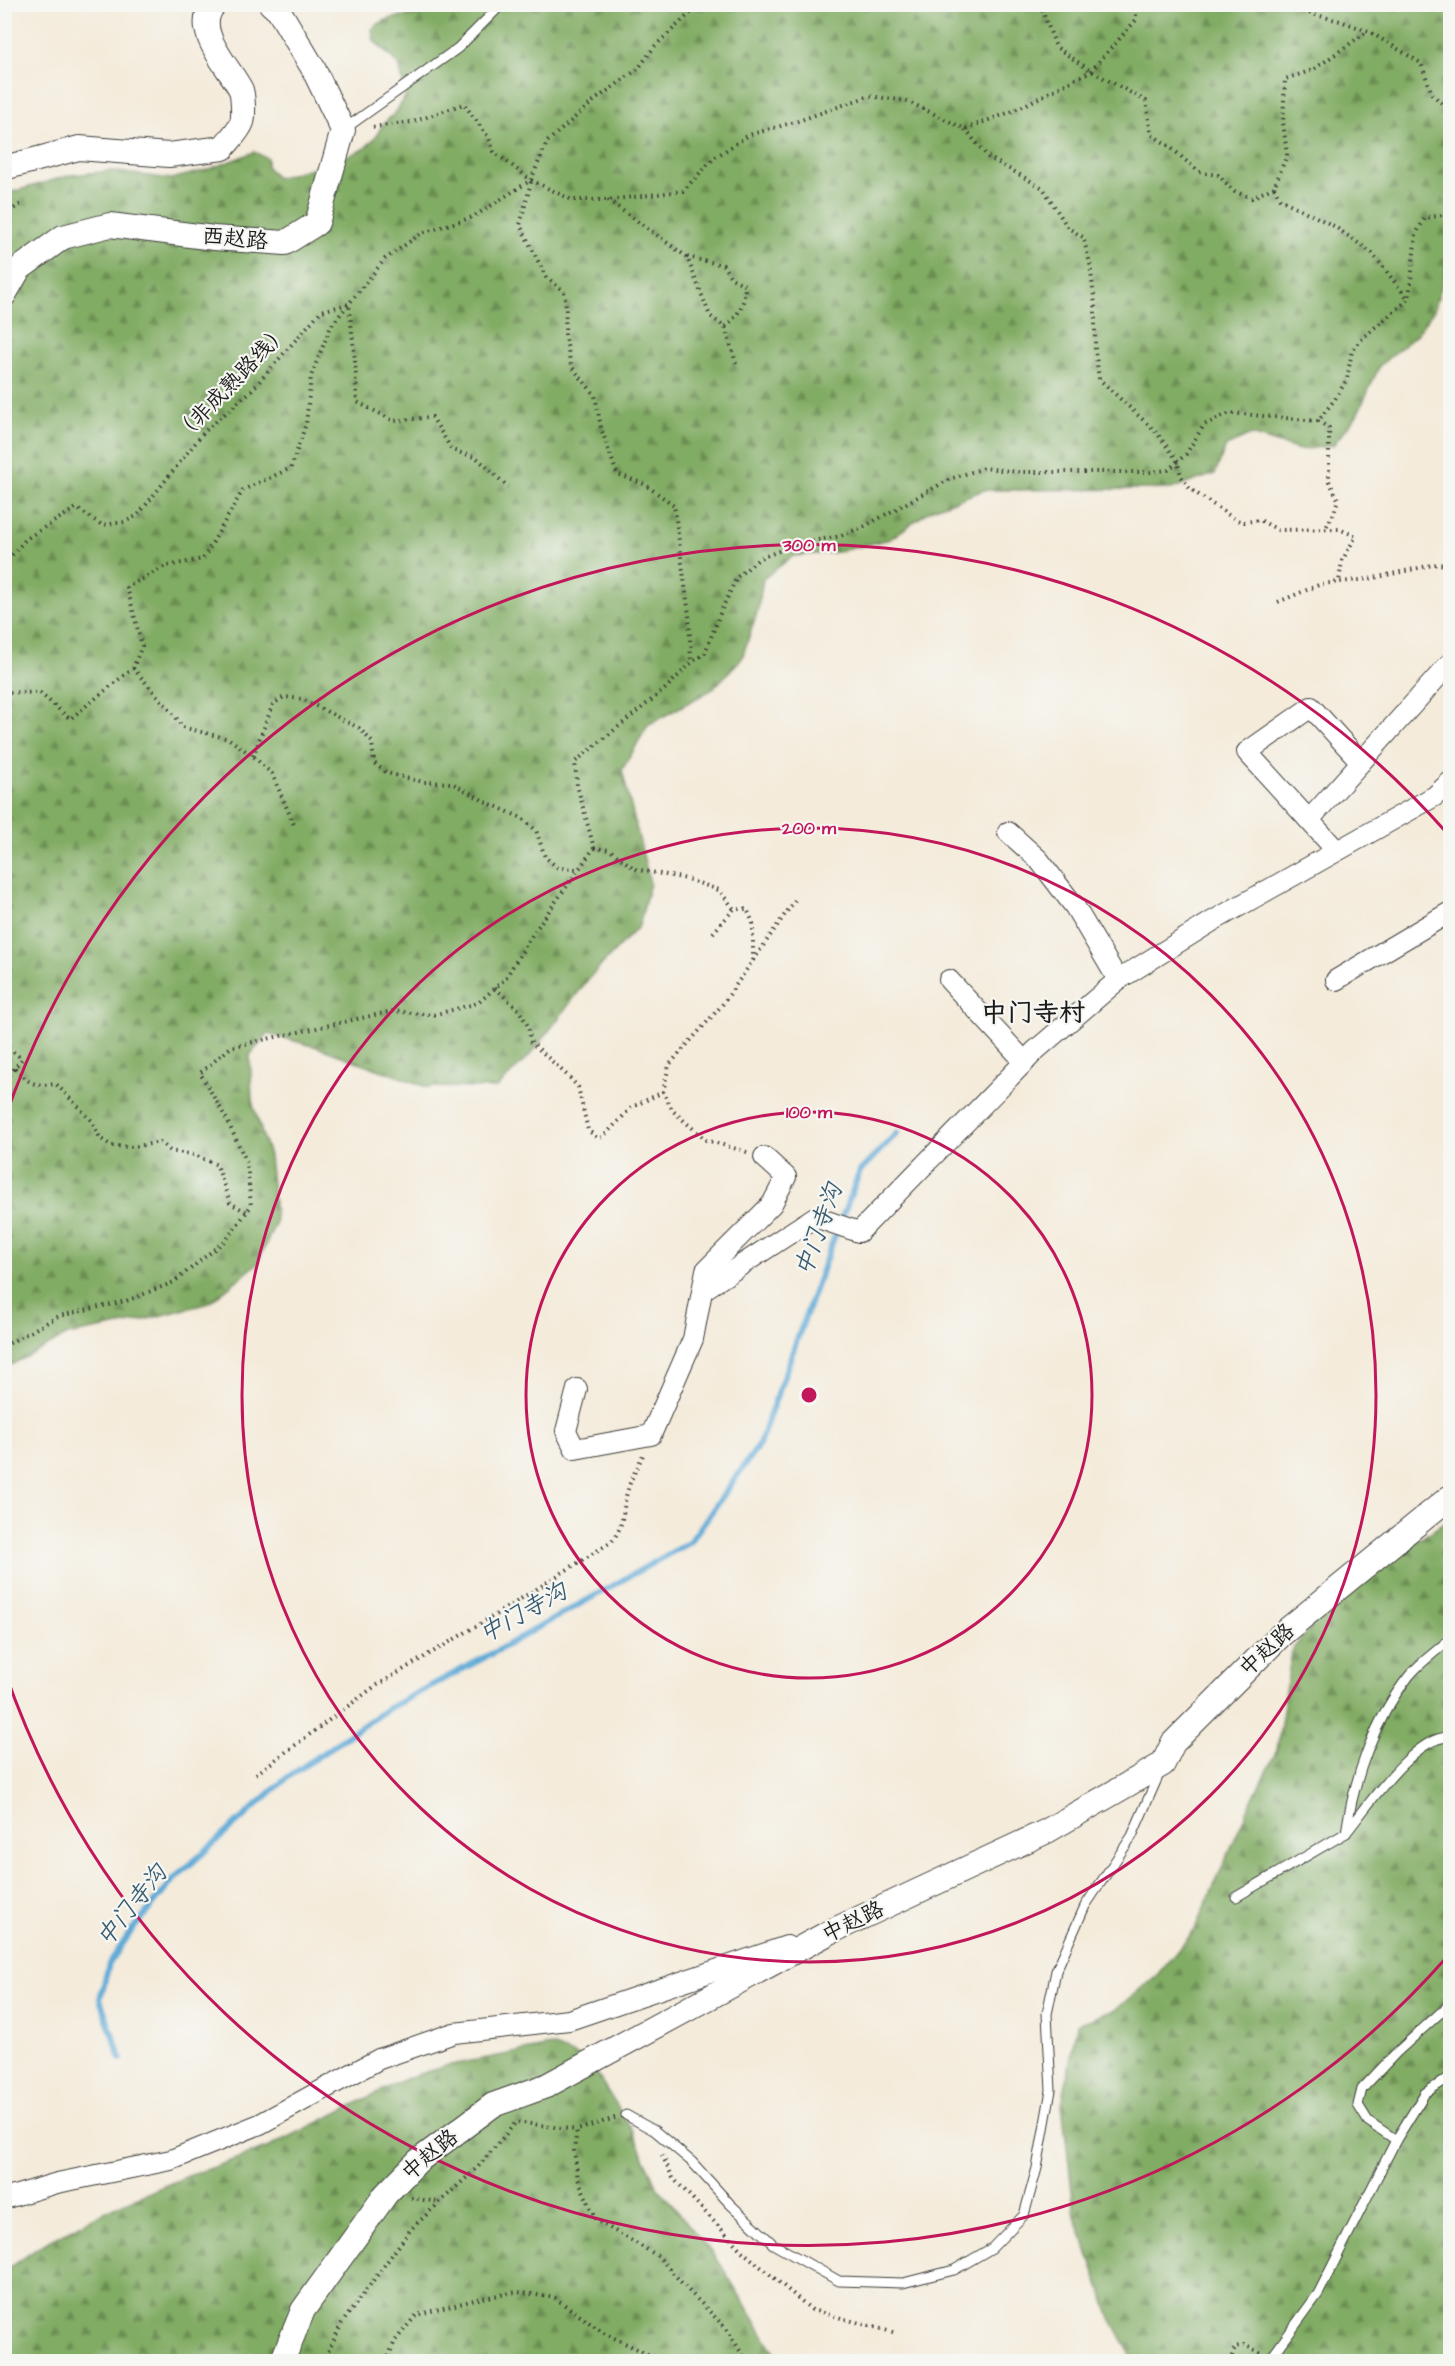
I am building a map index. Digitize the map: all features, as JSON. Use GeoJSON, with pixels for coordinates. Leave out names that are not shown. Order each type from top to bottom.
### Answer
{"type":"FeatureCollection","features":[{"type":"Feature","properties":{"kind":"street"},"geometry":{"type":"LineString","coordinates":[[4,168],[79,148],[169,155],[223,148],[242,122],[242,92],[219,58],[207,32],[210,9],[215,4]]}},
{"type":"Feature","properties":{"kind":"street"},"geometry":{"type":"LineString","coordinates":[[271,4],[279,11],[313,68],[344,130]]}},
{"type":"Feature","properties":{"kind":"street","name":"西赵路"},"geometry":{"type":"LineString","coordinates":[[4,295],[19,269],[63,237],[110,225],[214,238],[285,243],[317,223],[344,130]]}},
{"type":"Feature","properties":{"kind":"street"},"geometry":{"type":"LineString","coordinates":[[1309,820],[1450,663]]}},
{"type":"Feature","properties":{"kind":"street"},"geometry":{"type":"LineString","coordinates":[[1336,850],[1247,752],[1311,707],[1361,762]]}},
{"type":"Feature","properties":{"kind":"street"},"geometry":{"type":"LineString","coordinates":[[703,1290],[815,1217],[859,1232],[1025,1062],[1118,980],[1211,922],[1435,796],[1450,782]]}},
{"type":"Feature","properties":{"kind":"street"},"geometry":{"type":"LineString","coordinates":[[1008,832],[1039,860],[1075,907],[1118,980]]}},
{"type":"Feature","properties":{"kind":"street"},"geometry":{"type":"LineString","coordinates":[[1336,980],[1450,912]]}},
{"type":"Feature","properties":{"kind":"street"},"geometry":{"type":"LineString","coordinates":[[949,980],[1025,1062]]}},
{"type":"Feature","properties":{"kind":"street"},"geometry":{"type":"LineString","coordinates":[[577,1389],[566,1431],[575,1449],[651,1435],[693,1339],[706,1270],[772,1204],[786,1177],[764,1157]]}},
{"type":"Feature","properties":{"kind":"street","name":"中赵路"},"geometry":{"type":"LineString","coordinates":[[282,2361],[303,2310],[386,2194],[418,2161],[493,2105],[546,2086],[830,1932],[1047,1831],[1163,1764],[1173,1743],[1282,1634],[1450,1497]]}},
{"type":"Feature","properties":{"kind":"street"},"geometry":{"type":"LineString","coordinates":[[4,2199],[57,2183],[171,2160],[260,2124],[379,2059],[454,2033],[569,2020],[830,1932]]}},
{"type":"Feature","properties":{"kind":"lane"},"geometry":{"type":"LineString","coordinates":[[344,130],[458,48],[502,4]]}},
{"type":"Feature","properties":{"kind":"lane"},"geometry":{"type":"LineString","coordinates":[[1346,1833],[1351,1801],[1382,1715],[1410,1674],[1450,1639]]}},
{"type":"Feature","properties":{"kind":"lane"},"geometry":{"type":"LineString","coordinates":[[1236,1897],[1346,1833],[1404,1761],[1442,1737],[1450,1737]]}},
{"type":"Feature","properties":{"kind":"lane"},"geometry":{"type":"LineString","coordinates":[[626,2115],[655,2131],[692,2162],[730,2204],[773,2244],[839,2280],[903,2283],[954,2270],[992,2248],[1024,2215],[1037,2168],[1052,2090],[1047,2014],[1056,1971],[1085,1906],[1132,1836],[1163,1764]]}},
{"type":"Feature","properties":{"kind":"lane"},"geometry":{"type":"LineString","coordinates":[[1396,2139],[1368,2121],[1358,2105],[1362,2089],[1395,2053],[1450,2004]]}},
{"type":"Feature","properties":{"kind":"lane"},"geometry":{"type":"LineString","coordinates":[[1272,2359],[1318,2294],[1396,2139],[1425,2093],[1450,2077]]}},
{"type":"Feature","properties":{"kind":"path"},"geometry":{"type":"LineString","coordinates":[[691,663],[689,615],[674,505],[644,484],[617,474],[601,428],[595,395],[571,366],[566,334],[564,291],[546,277],[520,225],[531,180],[547,142],[595,100],[638,69],[655,46],[700,4]]}},
{"type":"Feature","properties":{"kind":"path"},"geometry":{"type":"LineString","coordinates":[[1040,4],[1056,47],[1091,71],[1146,101],[1151,134],[1199,172],[1218,175],[1235,192],[1252,198],[1274,187],[1287,156],[1283,122],[1285,79],[1313,70],[1368,31]]}},
{"type":"Feature","properties":{"kind":"path"},"geometry":{"type":"LineString","coordinates":[[965,129],[1013,111],[1091,71],[1136,20],[1136,4]]}},
{"type":"Feature","properties":{"kind":"path"},"geometry":{"type":"LineString","coordinates":[[1295,4],[1300,11],[1368,31],[1421,63],[1432,94],[1450,111]]}},
{"type":"Feature","properties":{"kind":"path"},"geometry":{"type":"LineString","coordinates":[[344,130],[413,122],[464,104],[489,138],[494,152],[531,180],[572,200],[608,200],[683,190],[714,158],[749,135],[798,121],[869,96],[907,101],[965,129],[988,157],[1043,188],[1068,228],[1083,237],[1090,263],[1095,305],[1095,348],[1099,379],[1156,432],[1177,460],[1181,477],[1190,489],[1236,520],[1245,522],[1260,520],[1278,530],[1339,529],[1356,536],[1342,561],[1339,581]]}},
{"type":"Feature","properties":{"kind":"path"},"geometry":{"type":"LineString","coordinates":[[4,692],[40,693],[70,720],[133,668],[142,645],[127,586],[166,566],[203,559],[243,490],[291,468],[306,424],[311,376],[331,326],[385,259],[422,233],[473,217],[531,180]]}},
{"type":"Feature","properties":{"kind":"path"},"geometry":{"type":"LineString","coordinates":[[1274,187],[1280,199],[1334,226],[1372,254],[1409,299]]}},
{"type":"Feature","properties":{"kind":"path"},"geometry":{"type":"LineString","coordinates":[[608,200],[687,257],[723,265],[731,278],[745,285],[745,300],[736,317],[725,327]]}},
{"type":"Feature","properties":{"kind":"path"},"geometry":{"type":"LineString","coordinates":[[4,215],[21,204]]}},
{"type":"Feature","properties":{"kind":"path"},"geometry":{"type":"LineString","coordinates":[[1318,421],[1347,379],[1352,350],[1366,334],[1409,299],[1416,234],[1425,218],[1450,214]]}},
{"type":"Feature","properties":{"kind":"path"},"geometry":{"type":"LineString","coordinates":[[687,257],[711,316],[725,327],[736,363]]}},
{"type":"Feature","properties":{"kind":"path"},"geometry":{"type":"LineString","coordinates":[[349,304],[357,402],[394,421],[432,417],[452,450],[477,458],[508,487]]}},
{"type":"Feature","properties":{"kind":"path","name":"（非成熟路线）"},"geometry":{"type":"LineString","coordinates":[[4,564],[26,539],[76,508],[102,525],[125,522],[138,515],[204,432],[251,391],[321,311],[349,304]]}},
{"type":"Feature","properties":{"kind":"path"},"geometry":{"type":"LineString","coordinates":[[4,1346],[59,1316],[126,1301],[174,1281],[227,1239],[251,1206],[247,1163],[227,1120],[200,1073],[231,1047],[393,1011],[433,1015],[478,1003],[505,979],[534,932],[594,848],[577,785],[575,762],[666,689],[691,663],[705,653],[737,577],[760,558],[801,543],[841,536],[865,526],[950,479],[984,468],[1018,472],[1168,470],[1186,454],[1204,425],[1230,413],[1318,421],[1329,428],[1329,480],[1338,499],[1325,530]]}},
{"type":"Feature","properties":{"kind":"path"},"geometry":{"type":"LineString","coordinates":[[1278,602],[1321,584],[1369,579],[1437,564],[1450,565]]}},
{"type":"Feature","properties":{"kind":"path"},"geometry":{"type":"LineString","coordinates":[[133,668],[182,727],[229,739],[253,756],[272,774],[295,826]]}},
{"type":"Feature","properties":{"kind":"path"},"geometry":{"type":"LineString","coordinates":[[253,756],[273,704],[284,697],[302,699],[359,728],[372,742],[374,763],[387,773],[423,782],[453,783],[486,802],[522,818],[536,830],[545,857],[558,868],[579,870]]}},
{"type":"Feature","properties":{"kind":"path"},"geometry":{"type":"LineString","coordinates":[[594,848],[610,850],[635,869],[687,879],[718,890],[734,909],[747,909],[753,923],[753,961]]}},
{"type":"Feature","properties":{"kind":"path"},"geometry":{"type":"LineString","coordinates":[[764,1157],[706,1140],[673,1111],[663,1092],[669,1065],[722,1005],[795,900]]}},
{"type":"Feature","properties":{"kind":"path"},"geometry":{"type":"LineString","coordinates":[[714,933],[734,909]]}},
{"type":"Feature","properties":{"kind":"path"},"geometry":{"type":"LineString","coordinates":[[495,988],[519,1011],[528,1026],[531,1042],[578,1087],[588,1130],[597,1138],[603,1137],[632,1107],[663,1092]]}},
{"type":"Feature","properties":{"kind":"path"},"geometry":{"type":"LineString","coordinates":[[4,1044],[22,1059],[4,1081]]}},
{"type":"Feature","properties":{"kind":"path"},"geometry":{"type":"LineString","coordinates":[[15,1068],[28,1083],[38,1086],[56,1084],[92,1121],[100,1138],[112,1146],[133,1147],[160,1142],[170,1151],[195,1155],[217,1165],[230,1203],[247,1212]]}},
{"type":"Feature","properties":{"kind":"path"},"geometry":{"type":"LineString","coordinates":[[256,1774],[374,1687],[611,1542],[617,1536],[628,1489],[651,1435]]}},
{"type":"Feature","properties":{"kind":"path"},"geometry":{"type":"LineString","coordinates":[[323,2361],[342,2323],[411,2229],[478,2167],[516,2122],[577,2130],[626,2115]]}},
{"type":"Feature","properties":{"kind":"path"},"geometry":{"type":"LineString","coordinates":[[577,2130],[574,2151],[578,2179],[596,2220],[658,2256],[726,2328],[747,2361]]}},
{"type":"Feature","properties":{"kind":"path"},"geometry":{"type":"LineString","coordinates":[[386,2361],[395,2341],[416,2315],[482,2298],[518,2292],[555,2298],[604,2333],[664,2361]]}},
{"type":"Feature","properties":{"kind":"path"},"geometry":{"type":"LineString","coordinates":[[1230,2361],[1235,2347],[1244,2345],[1272,2359]]}},
{"type":"Feature","properties":{"kind":"green space"},"geometry":{"type":"Polygon","coordinates":[[[444,5],[1450,5],[1450,258],[1434,310],[1415,336],[1380,365],[1357,415],[1333,445],[1300,450],[1251,435],[1226,446],[1215,474],[1171,489],[984,490],[932,509],[890,539],[837,552],[793,556],[763,579],[758,609],[742,658],[713,689],[648,725],[622,770],[650,883],[639,926],[589,978],[533,1052],[497,1088],[427,1087],[317,1047],[268,1034],[250,1055],[252,1101],[269,1156],[276,1222],[257,1264],[209,1303],[136,1322],[68,1335],[5,1368],[5,194],[71,175],[110,171],[171,179],[207,170],[254,152],[267,158],[267,167],[277,178],[339,160],[364,149],[375,138],[383,124],[396,112],[406,96],[399,65],[374,41],[372,29],[388,19],[426,13],[444,5]]]}},
{"type":"Feature","properties":{"kind":"green space"},"geometry":{"type":"Polygon","coordinates":[[[1450,1519],[1450,2361],[1134,2361],[1110,2316],[1075,2216],[1062,2105],[1077,2024],[1115,2010],[1157,1975],[1194,1931],[1252,1800],[1277,1750],[1292,1650],[1340,1592],[1450,1519]]]}},
{"type":"Feature","properties":{"kind":"green space"},"geometry":{"type":"Polygon","coordinates":[[[551,2046],[588,2060],[632,2130],[656,2185],[719,2262],[780,2361],[5,2361],[4,2272],[42,2245],[114,2207],[188,2176],[267,2148],[407,2078],[445,2066],[551,2046]]]}},
{"type":"Feature","properties":{"kind":"waterway","name":"中门寺沟"},"geometry":{"type":"LineString","coordinates":[[121,2059],[100,1999],[109,1964],[132,1930],[175,1878],[288,1777],[387,1709],[493,1653],[690,1542],[759,1445],[860,1171],[897,1133]]}},
{"type":"Feature","properties":{"kind":"district","name":"中门寺村"},"geometry":{"type":"Point","coordinates":[1033,1013]}}]}
